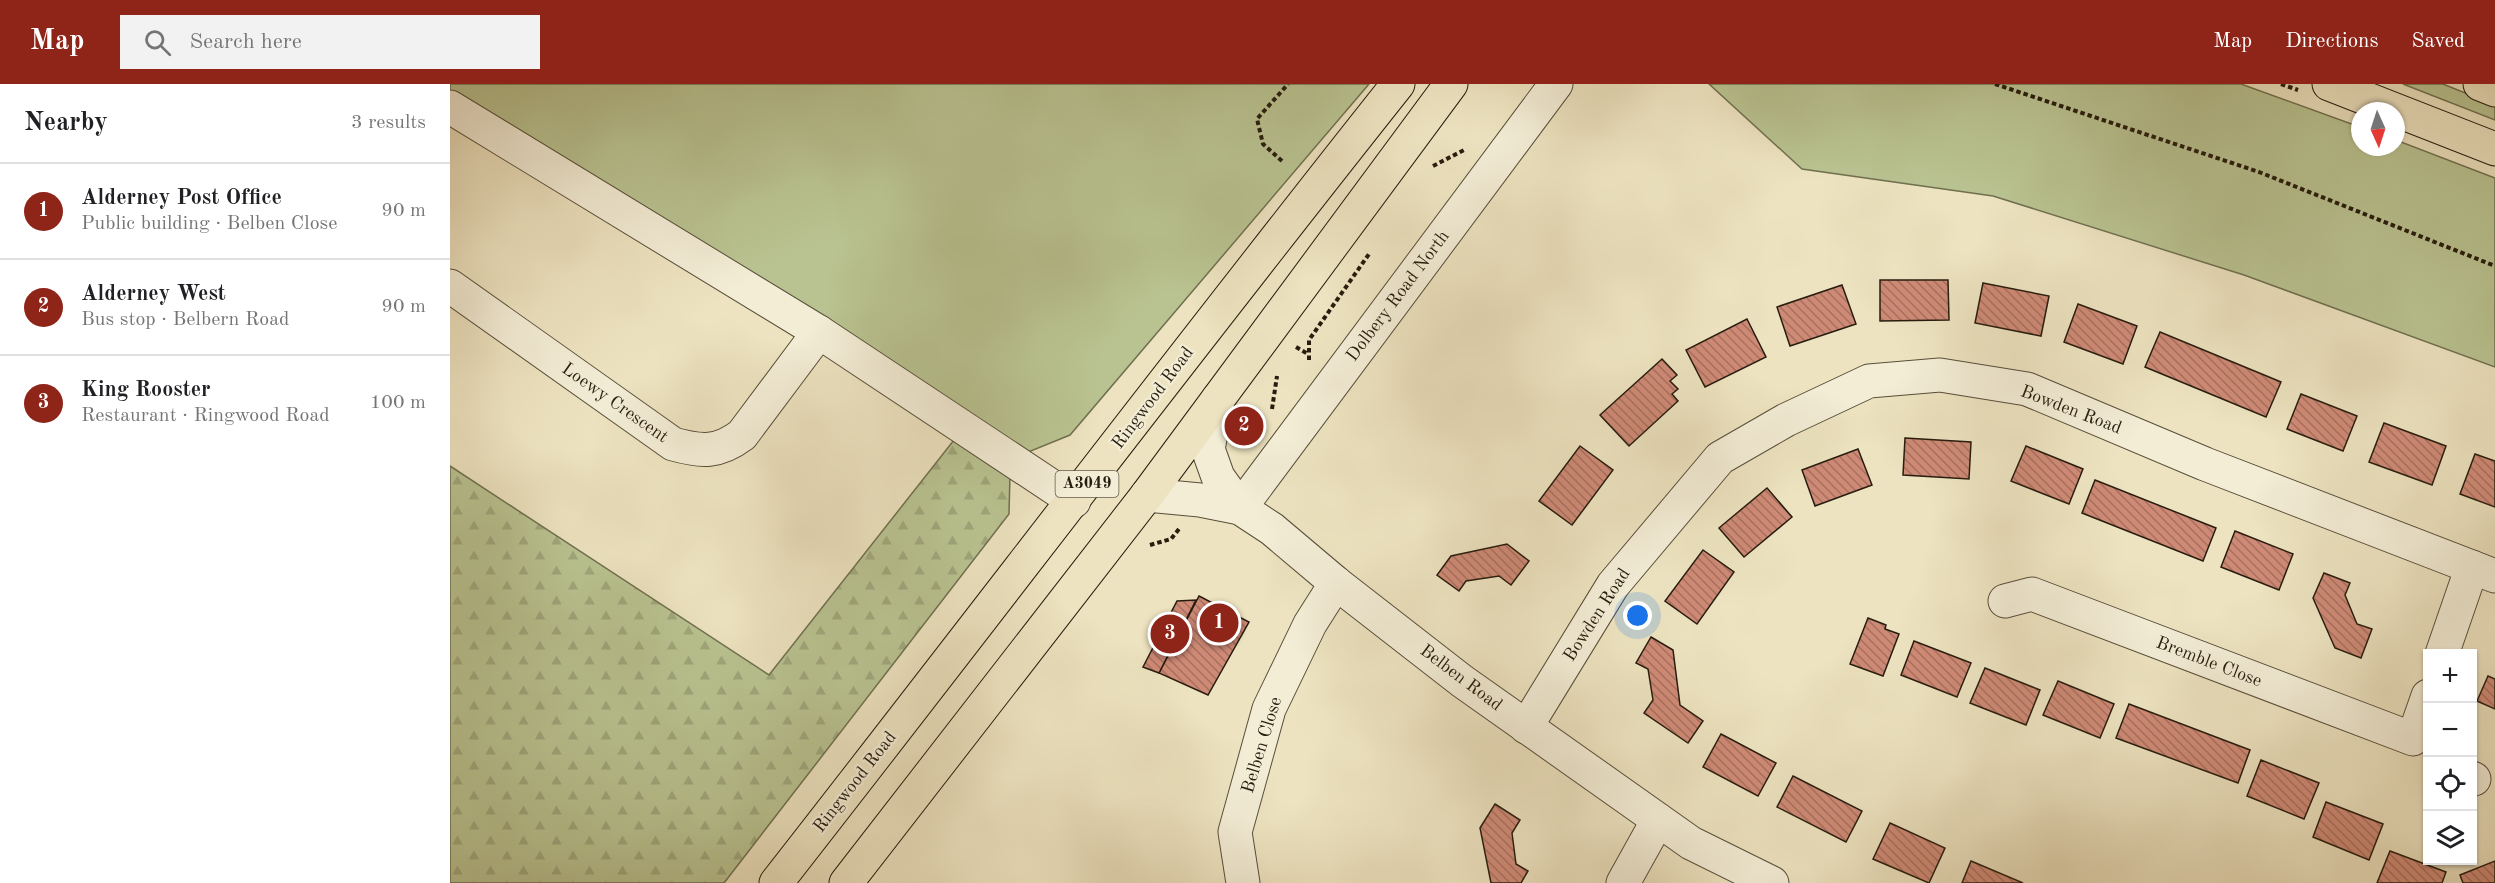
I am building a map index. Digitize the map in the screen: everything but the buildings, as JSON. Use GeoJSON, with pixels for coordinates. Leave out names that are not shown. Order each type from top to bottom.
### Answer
{"type":"FeatureCollection","features":[{"type":"Feature","properties":{"kind":"highway","name":"Ringwood Road"},"geometry":{"type":"LineString","coordinates":[[776,883],[1256,263],[1398,84]]}},
{"type":"Feature","properties":{"kind":"highway","name":"A3049"},"geometry":{"type":"LineString","coordinates":[[846,883],[1147,495],[1451,84]]}},
{"type":"Feature","properties":{"kind":"highway"},"geometry":{"type":"LineString","coordinates":[[2329,84],[2495,149]]}},
{"type":"Feature","properties":{"kind":"highway"},"geometry":{"type":"LineString","coordinates":[[2480,84],[2495,90]]}},
{"type":"Feature","properties":{"kind":"street","name":"Dolbery Road North"},"geometry":{"type":"LineString","coordinates":[[1240,508],[1556,84]]}},
{"type":"Feature","properties":{"kind":"street"},"geometry":{"type":"LineString","coordinates":[[450,107],[819,332],[1074,501]]}},
{"type":"Feature","properties":{"kind":"street","name":"Loewy Crescent"},"geometry":{"type":"LineString","coordinates":[[450,286],[673,444],[686,447],[725,448],[742,435],[819,332]]}},
{"type":"Feature","properties":{"kind":"street","name":"Bowden Road"},"geometry":{"type":"LineString","coordinates":[[1526,726],[1613,585],[1720,458],[1786,420],[1869,381],[1940,375],[2027,389],[2205,464],[2483,572]]}},
{"type":"Feature","properties":{"kind":"street"},"geometry":{"type":"LineString","coordinates":[[1218,399],[1208,449],[1218,477],[1240,508]]}},
{"type":"Feature","properties":{"kind":"street","name":"Belben Road"},"geometry":{"type":"LineString","coordinates":[[1147,495],[1200,500],[1240,508],[1272,529],[1336,583],[1526,726],[1658,820],[1691,843],[1772,883]]}},
{"type":"Feature","properties":{"kind":"street"},"geometry":{"type":"LineString","coordinates":[[2444,649],[2483,572]]}},
{"type":"Feature","properties":{"kind":"street","name":"Belben Close"},"geometry":{"type":"LineString","coordinates":[[1243,883],[1235,832],[1269,709],[1310,624],[1336,583]]}},
{"type":"Feature","properties":{"kind":"street","name":"Bremble Close"},"geometry":{"type":"LineString","coordinates":[[2006,601],[2032,594],[2420,742],[2426,703]]}},
{"type":"Feature","properties":{"kind":"street"},"geometry":{"type":"LineString","coordinates":[[1623,883],[1658,820]]}},
{"type":"Feature","properties":{"kind":"path"},"geometry":{"type":"LineString","coordinates":[[1282,161],[1263,144],[1257,119],[1288,84]]}},
{"type":"Feature","properties":{"kind":"path"},"geometry":{"type":"LineString","coordinates":[[1995,84],[2259,172],[2495,266]]}},
{"type":"Feature","properties":{"kind":"path"},"geometry":{"type":"LineString","coordinates":[[1428,173],[1434,164],[1464,150],[1512,142]]}},
{"type":"Feature","properties":{"kind":"path"},"geometry":{"type":"LineString","coordinates":[[1309,363],[1309,340],[1370,252]]}},
{"type":"Feature","properties":{"kind":"green space"},"geometry":{"type":"Polygon","coordinates":[[[450,84],[1369,84],[1070,435],[1011,459],[450,107],[450,84]]]}},
{"type":"Feature","properties":{"kind":"green space"},"geometry":{"type":"Polygon","coordinates":[[[1709,84],[2241,84],[2351,124],[2351,156],[2405,156],[2405,143],[2495,178],[2495,367],[2244,275],[1993,196],[1802,169],[1709,84]]]}},
{"type":"Feature","properties":{"kind":"green space"},"geometry":{"type":"Polygon","coordinates":[[[2403,84],[2443,84],[2495,105],[2495,120],[2403,84]]]}},
{"type":"Feature","properties":{"kind":"green space"},"geometry":{"type":"Polygon","coordinates":[[[954,440],[1010,474],[1009,514],[724,883],[450,883],[450,466],[769,675],[954,440]]]}},
{"type":"Feature","properties":{"kind":"place","name":"Alderney West"},"geometry":{"type":"Point","coordinates":[1244,426]}},
{"type":"Feature","properties":{"kind":"place","name":"Alderney Post Office"},"geometry":{"type":"Point","coordinates":[1219,623]}},
{"type":"Feature","properties":{"kind":"place","name":"King Rooster"},"geometry":{"type":"Point","coordinates":[1170,634]}}]}
